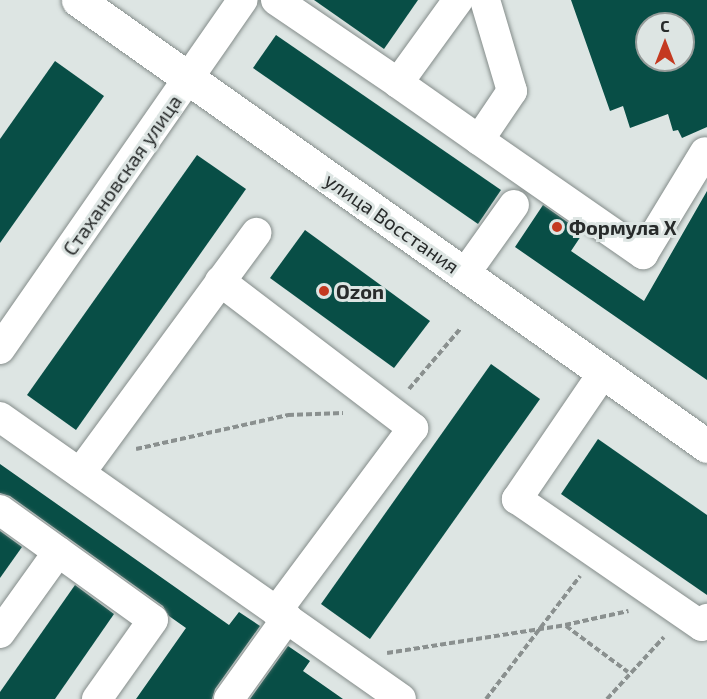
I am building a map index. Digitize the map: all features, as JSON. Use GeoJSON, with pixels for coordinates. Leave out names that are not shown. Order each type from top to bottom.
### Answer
{"type":"FeatureCollection","features":[{"type":"Feature","properties":{"kind":"main road","name":"улица Восстания"},"geometry":{"type":"LineString","coordinates":[[78,0],[707,446]]}},
{"type":"Feature","properties":{"kind":"street","name":"Стахановская улица"},"geometry":{"type":"LineString","coordinates":[[0,349],[243,0]]}},
{"type":"Feature","properties":{"kind":"street"},"geometry":{"type":"LineString","coordinates":[[276,0],[643,254],[705,152]]}},
{"type":"Feature","properties":{"kind":"street"},"geometry":{"type":"LineString","coordinates":[[398,83],[458,0]]}},
{"type":"Feature","properties":{"kind":"street"},"geometry":{"type":"LineString","coordinates":[[478,140],[512,91],[485,0]]}},
{"type":"Feature","properties":{"kind":"street"},"geometry":{"type":"LineString","coordinates":[[464,275],[514,205]]}},
{"type":"Feature","properties":{"kind":"street"},"geometry":{"type":"LineString","coordinates":[[85,466],[256,233]]}},
{"type":"Feature","properties":{"kind":"street"},"geometry":{"type":"LineString","coordinates":[[220,281],[412,428],[281,615],[229,699]]}},
{"type":"Feature","properties":{"kind":"street"},"geometry":{"type":"LineString","coordinates":[[603,373],[517,499],[687,612]]}},
{"type":"Feature","properties":{"kind":"street"},"geometry":{"type":"LineString","coordinates":[[0,417],[85,466],[281,615],[401,699]]}},
{"type":"Feature","properties":{"kind":"street"},"geometry":{"type":"LineString","coordinates":[[0,510],[153,620],[97,699]]}},
{"type":"Feature","properties":{"kind":"street"},"geometry":{"type":"LineString","coordinates":[[0,633],[58,552]]}},
{"type":"Feature","properties":{"kind":"path"},"geometry":{"type":"LineString","coordinates":[[85,466],[288,415],[391,412],[460,328]]}},
{"type":"Feature","properties":{"kind":"path"},"geometry":{"type":"LineString","coordinates":[[486,699],[542,629],[596,553]]}},
{"type":"Feature","properties":{"kind":"path"},"geometry":{"type":"LineString","coordinates":[[385,653],[565,625],[687,612]]}},
{"type":"Feature","properties":{"kind":"path"},"geometry":{"type":"LineString","coordinates":[[607,699],[628,672],[687,612]]}},
{"type":"Feature","properties":{"kind":"path"},"geometry":{"type":"LineString","coordinates":[[565,625],[628,672]]}},
{"type":"Feature","properties":{"kind":"building"},"geometry":{"type":"Polygon","coordinates":[[[314,0],[418,0],[384,49],[314,0]]]}},
{"type":"Feature","properties":{"kind":"building"},"geometry":{"type":"Polygon","coordinates":[[[571,0],[707,0],[707,127],[682,138],[678,130],[673,131],[668,114],[630,128],[623,106],[610,111],[571,0]]]}},
{"type":"Feature","properties":{"kind":"building"},"geometry":{"type":"Polygon","coordinates":[[[276,35],[501,190],[478,224],[253,68],[276,35]]]}},
{"type":"Feature","properties":{"kind":"building"},"geometry":{"type":"Polygon","coordinates":[[[55,61],[104,96],[0,243],[0,139],[55,61]]]}},
{"type":"Feature","properties":{"kind":"building"},"geometry":{"type":"Polygon","coordinates":[[[197,155],[246,189],[76,430],[27,395],[197,155]]]}},
{"type":"Feature","properties":{"kind":"building"},"geometry":{"type":"Polygon","coordinates":[[[707,191],[707,380],[515,247],[543,205],[583,233],[571,251],[644,301],[707,191]]]}},
{"type":"Feature","properties":{"kind":"building"},"geometry":{"type":"Polygon","coordinates":[[[305,230],[430,321],[394,368],[270,278],[305,230]]]}},
{"type":"Feature","properties":{"kind":"building"},"geometry":{"type":"Polygon","coordinates":[[[491,364],[540,399],[370,639],[321,604],[491,364]]]}},
{"type":"Feature","properties":{"kind":"building"},"geometry":{"type":"Polygon","coordinates":[[[598,439],[707,515],[707,595],[561,494],[598,439]]]}},
{"type":"Feature","properties":{"kind":"building"},"geometry":{"type":"Polygon","coordinates":[[[0,464],[229,625],[239,612],[260,626],[215,689],[212,699],[136,699],[186,628],[169,616],[163,606],[10,496],[0,493],[0,464]]]}},
{"type":"Feature","properties":{"kind":"building"},"geometry":{"type":"Polygon","coordinates":[[[0,531],[22,547],[0,578],[0,531]]]}},
{"type":"Feature","properties":{"kind":"building"},"geometry":{"type":"Polygon","coordinates":[[[75,585],[114,614],[55,699],[0,699],[0,692],[75,585]]]}},
{"type":"Feature","properties":{"kind":"building"},"geometry":{"type":"Polygon","coordinates":[[[288,646],[310,661],[303,671],[343,699],[250,699],[288,646]]]}},
{"type":"Feature","properties":{"kind":"place","name":"Формула X"},"geometry":{"type":"Point","coordinates":[557,227]}},
{"type":"Feature","properties":{"kind":"place","name":"Ozon"},"geometry":{"type":"Point","coordinates":[324,291]}}]}
